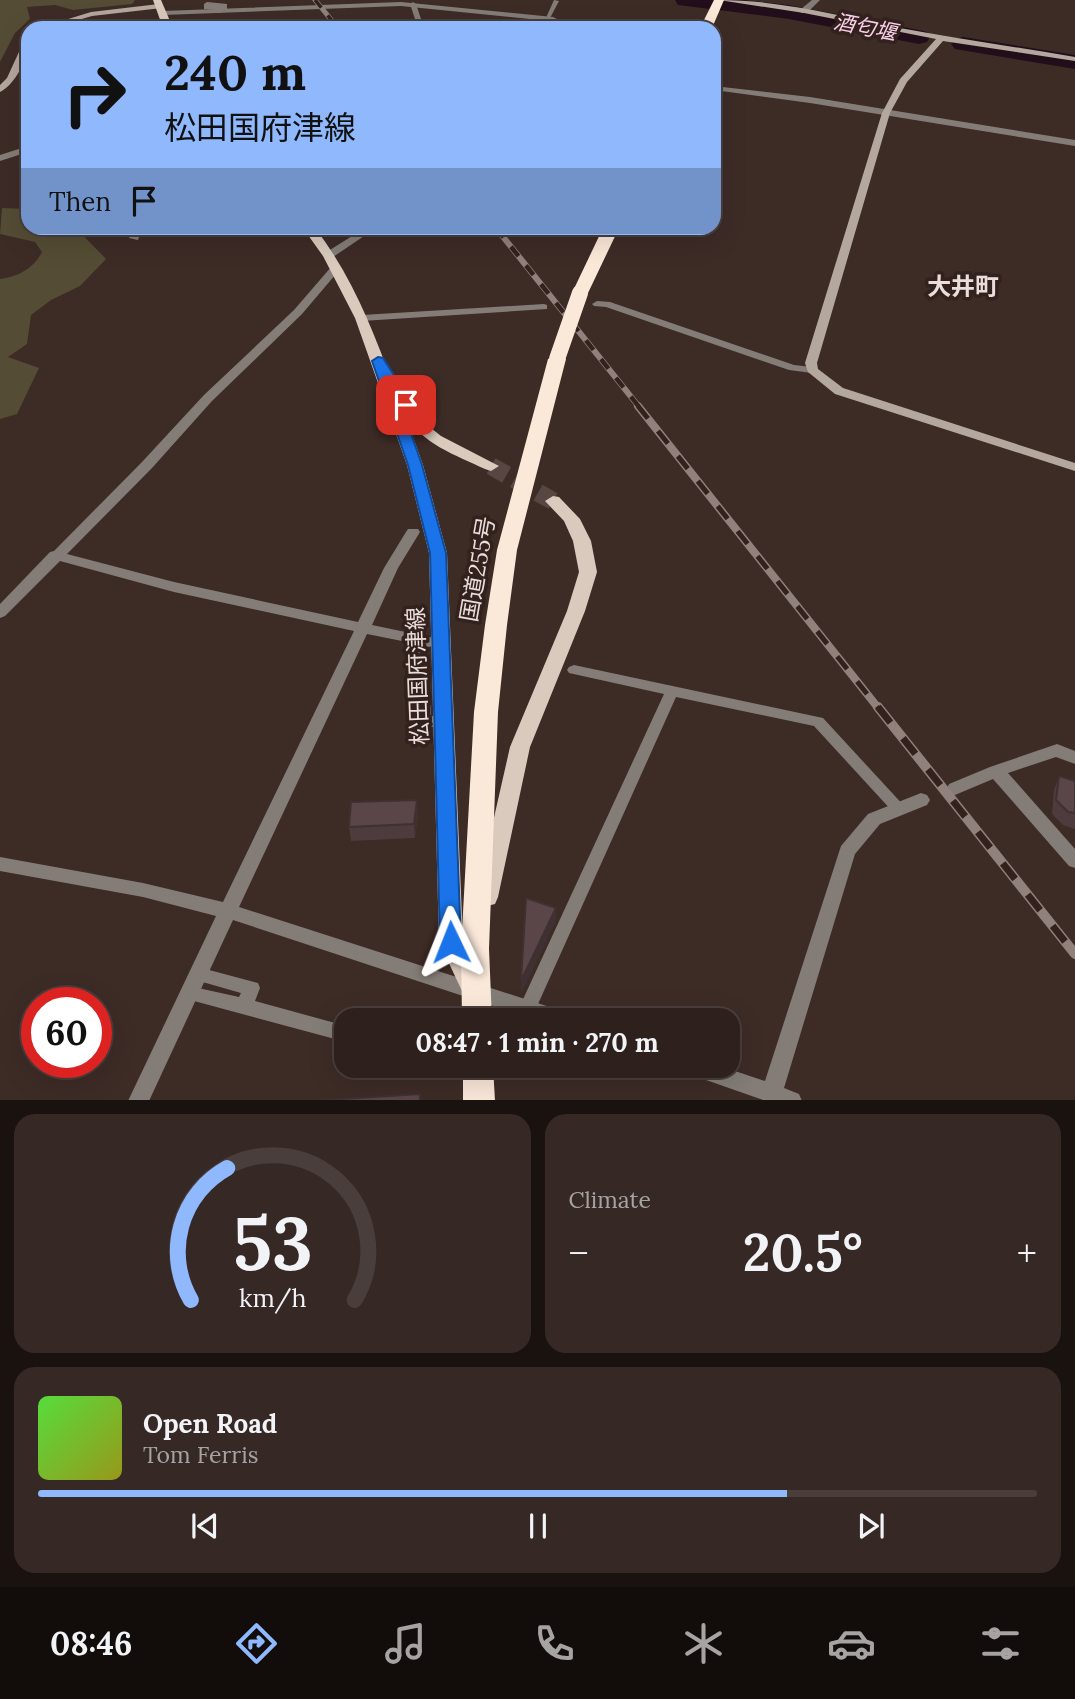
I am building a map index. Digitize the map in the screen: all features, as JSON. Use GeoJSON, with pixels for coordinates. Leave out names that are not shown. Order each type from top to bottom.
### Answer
{"type":"FeatureCollection","features":[{"type":"Feature","properties":{"kind":"highway"},"geometry":{"type":"LineString","coordinates":[[710,21],[719,2]]}},
{"type":"Feature","properties":{"kind":"highway","name":"国道255号"},"geometry":{"type":"LineString","coordinates":[[476,1007],[475,949],[486,712],[507,550],[557,359],[580,293],[608,235]]}},
{"type":"Feature","properties":{"kind":"main road","name":"松田国府津線"},"geometry":{"type":"LineString","coordinates":[[314,235],[332,262],[362,318],[415,465],[438,553],[451,942],[476,1007]]}},
{"type":"Feature","properties":{"kind":"main road","name":"松田国府津線"},"geometry":{"type":"LineString","coordinates":[[378,361],[420,427],[435,439],[491,466]]}},
{"type":"Feature","properties":{"kind":"main road"},"geometry":{"type":"LineString","coordinates":[[475,949],[520,747],[576,611],[588,572],[582,541],[571,519],[552,501]]}},
{"type":"Feature","properties":{"kind":"street"},"geometry":{"type":"LineString","coordinates":[[804,11],[816,0]]}},
{"type":"Feature","properties":{"kind":"street"},"geometry":{"type":"LineString","coordinates":[[67,21],[91,14],[160,6],[222,11],[400,2],[553,21]]}},
{"type":"Feature","properties":{"kind":"street"},"geometry":{"type":"LineString","coordinates":[[719,2],[804,11],[1075,59]]}},
{"type":"Feature","properties":{"kind":"street"},"geometry":{"type":"LineString","coordinates":[[941,37],[903,81],[886,113],[811,363],[812,370],[839,391],[1075,467]]}},
{"type":"Feature","properties":{"kind":"street"},"geometry":{"type":"LineString","coordinates":[[0,90],[12,79],[21,58]]}},
{"type":"Feature","properties":{"kind":"street"},"geometry":{"type":"LineString","coordinates":[[721,89],[1075,143]]}},
{"type":"Feature","properties":{"kind":"street"},"geometry":{"type":"LineString","coordinates":[[0,158],[21,151]]}},
{"type":"Feature","properties":{"kind":"street"},"geometry":{"type":"LineString","coordinates":[[0,613],[147,465],[208,398],[298,312],[332,262],[363,235]]}},
{"type":"Feature","properties":{"kind":"street"},"geometry":{"type":"LineString","coordinates":[[138,1100],[391,568],[413,532]]}},
{"type":"Feature","properties":{"kind":"street"},"geometry":{"type":"LineString","coordinates":[[55,555],[174,587],[424,641],[423,721],[443,722]]}},
{"type":"Feature","properties":{"kind":"street"},"geometry":{"type":"LineString","coordinates":[[956,789],[996,771],[1057,750],[1075,758]]}},
{"type":"Feature","properties":{"kind":"street"},"geometry":{"type":"LineString","coordinates":[[996,771],[1075,861]]}},
{"type":"Feature","properties":{"kind":"street"},"geometry":{"type":"LineString","coordinates":[[727,1078],[782,1097],[847,851],[874,819],[921,800]]}},
{"type":"Feature","properties":{"kind":"street"},"geometry":{"type":"LineString","coordinates":[[0,864],[143,890],[228,911],[476,1007],[527,1008]]}},
{"type":"Feature","properties":{"kind":"lane"},"geometry":{"type":"LineString","coordinates":[[547,19],[556,1]]}},
{"type":"Feature","properties":{"kind":"lane"},"geometry":{"type":"LineString","coordinates":[[413,4],[419,21]]}},
{"type":"Feature","properties":{"kind":"lane"},"geometry":{"type":"LineString","coordinates":[[597,304],[607,304],[793,368],[812,370]]}},
{"type":"Feature","properties":{"kind":"lane"},"geometry":{"type":"LineString","coordinates":[[362,318],[544,307]]}},
{"type":"Feature","properties":{"kind":"lane"},"geometry":{"type":"LineString","coordinates":[[574,670],[818,722],[898,808]]}},
{"type":"Feature","properties":{"kind":"lane"},"geometry":{"type":"LineString","coordinates":[[527,1008],[671,691]]}},
{"type":"Feature","properties":{"kind":"lane"},"geometry":{"type":"LineString","coordinates":[[198,974],[252,988],[244,1006]]}},
{"type":"Feature","properties":{"kind":"lane"},"geometry":{"type":"LineString","coordinates":[[189,993],[334,1031]]}},
{"type":"Feature","properties":{"kind":"shaded area"},"geometry":{"type":"Polygon","coordinates":[[[0,0],[135,0],[132,4],[73,10],[55,5],[27,7],[30,19],[21,21],[21,27],[15,33],[0,62],[0,0]]]}},
{"type":"Feature","properties":{"kind":"shaded area"},"geometry":{"type":"Polygon","coordinates":[[[2,208],[21,209],[21,235],[83,235],[106,259],[80,286],[51,300],[31,315],[27,344],[8,357],[39,368],[17,414],[0,419],[0,279],[25,271],[35,263],[42,252],[35,242],[0,234],[2,208]]]}},
{"type":"Feature","properties":{"kind":"building"},"geometry":{"type":"Polygon","coordinates":[[[1059,776],[1075,781],[1075,813],[1068,812],[1056,800],[1059,776]]]}},
{"type":"Feature","properties":{"kind":"building"},"geometry":{"type":"Polygon","coordinates":[[[417,800],[414,824],[349,827],[351,802],[417,800]]]}},
{"type":"Feature","properties":{"kind":"building"},"geometry":{"type":"Polygon","coordinates":[[[526,898],[556,908],[521,981],[526,898]]]}},
{"type":"Feature","properties":{"kind":"building"},"geometry":{"type":"Polygon","coordinates":[[[420,1094],[420,1100],[327,1100],[420,1094]]]}},
{"type":"Feature","properties":{"kind":"waterway","name":"酒匂堰"},"geometry":{"type":"LineString","coordinates":[[686,0],[789,12],[919,37]]}},
{"type":"Feature","properties":{"kind":"waterway","name":"酒匂堰"},"geometry":{"type":"LineString","coordinates":[[963,44],[1075,62]]}},
{"type":"Feature","properties":{"kind":"tunnel"},"geometry":{"type":"LineString","coordinates":[[491,466],[553,501]]}},
{"type":"Feature","properties":{"kind":"railway"},"geometry":{"type":"LineString","coordinates":[[315,0],[332,21]]}},
{"type":"Feature","properties":{"kind":"railway"},"geometry":{"type":"LineString","coordinates":[[502,235],[640,408]]}},
{"type":"Feature","properties":{"kind":"railway"},"geometry":{"type":"LineString","coordinates":[[638,406],[879,709]]}},
{"type":"Feature","properties":{"kind":"railway"},"geometry":{"type":"LineString","coordinates":[[878,707],[1075,954]]}},
{"type":"Feature","properties":{"kind":"district","name":"大井町"},"geometry":{"type":"Point","coordinates":[963,286]}},
{"type":"Feature","properties":{"kind":"route"},"geometry":{"type":"LineString","coordinates":[[406,405],[378,361],[415,465],[438,553],[451,942]]}}]}
